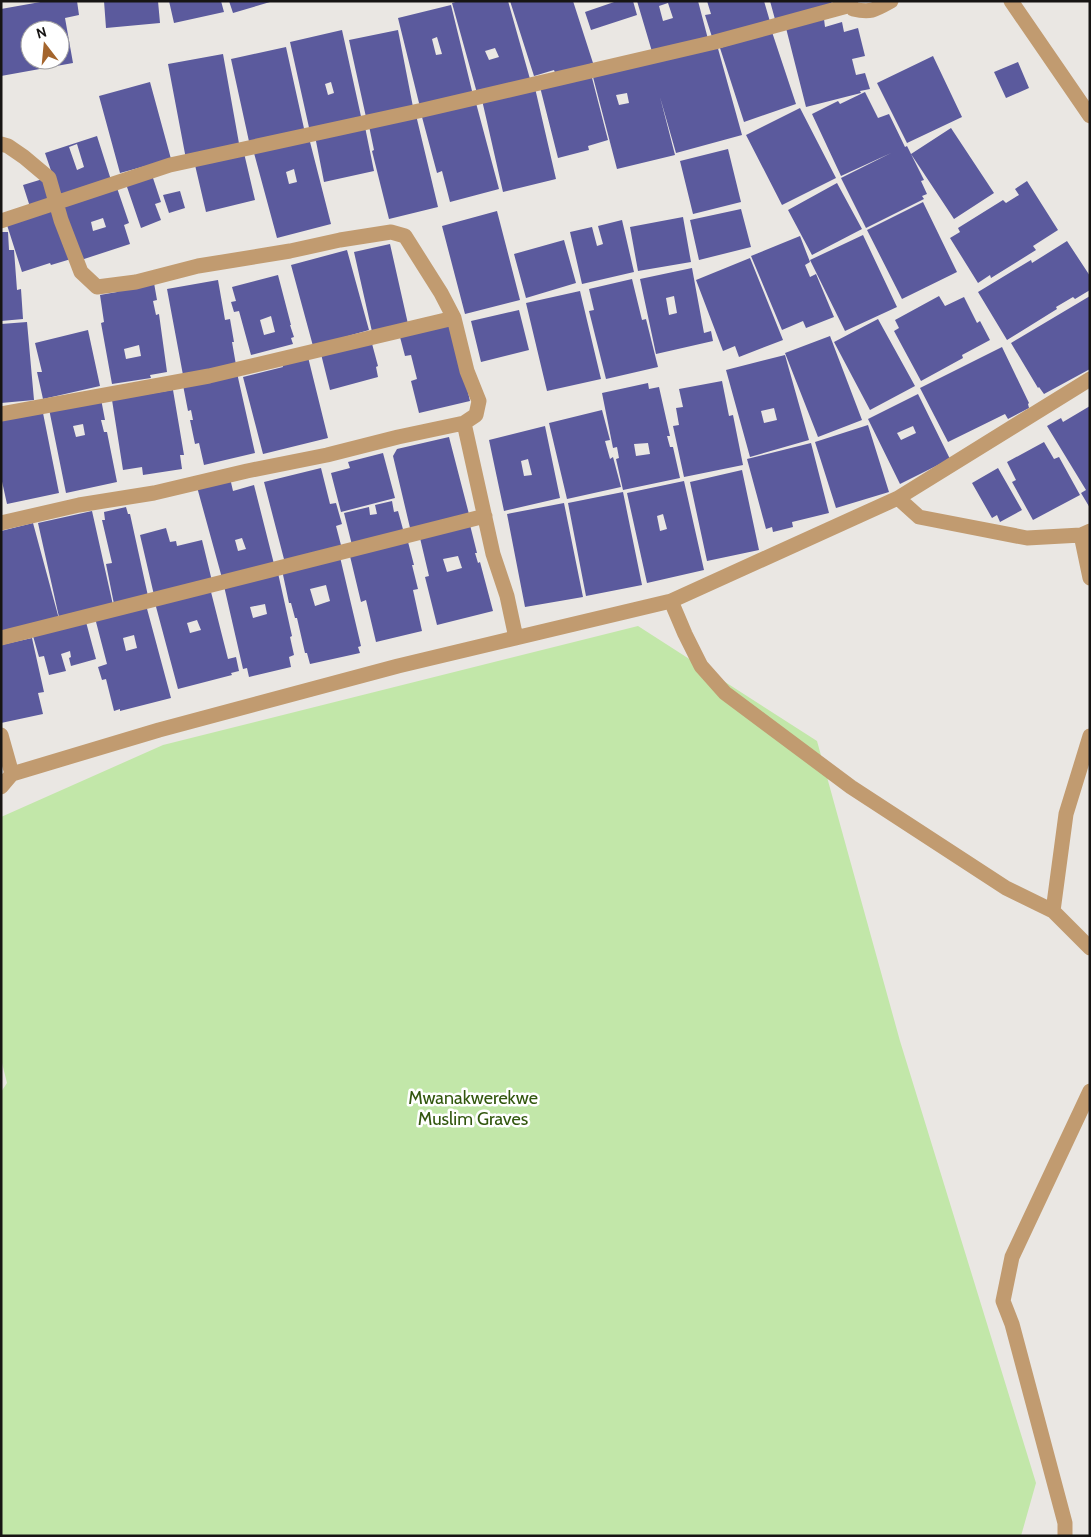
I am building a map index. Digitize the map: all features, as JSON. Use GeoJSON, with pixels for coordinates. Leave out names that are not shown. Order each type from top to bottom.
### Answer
{"type":"FeatureCollection","features":[{"type":"Feature","properties":{"kind":"street"},"geometry":{"type":"LineString","coordinates":[[1,222],[170,165],[423,110],[715,42],[850,3],[852,9],[866,12],[879,8],[891,1]]}},
{"type":"Feature","properties":{"kind":"street"},"geometry":{"type":"LineString","coordinates":[[1011,1],[1090,116]]}},
{"type":"Feature","properties":{"kind":"street"},"geometry":{"type":"LineString","coordinates":[[1,144],[8,146],[24,157],[49,178],[56,204],[81,272],[97,287],[136,282],[198,266],[290,251],[340,240],[391,232],[405,236],[441,293],[454,318],[467,371],[480,401],[476,415],[464,423],[154,493],[79,505],[1,523]]}},
{"type":"Feature","properties":{"kind":"street"},"geometry":{"type":"LineString","coordinates":[[1,414],[209,376],[454,318]]}},
{"type":"Feature","properties":{"kind":"street"},"geometry":{"type":"LineString","coordinates":[[1,787],[12,774],[168,727],[398,666],[671,601],[898,498],[1090,379]]}},
{"type":"Feature","properties":{"kind":"street"},"geometry":{"type":"LineString","coordinates":[[464,423],[493,554],[507,596],[516,638]]}},
{"type":"Feature","properties":{"kind":"street"},"geometry":{"type":"LineString","coordinates":[[898,498],[919,517],[1027,538],[1085,533],[1090,578]]}},
{"type":"Feature","properties":{"kind":"street"},"geometry":{"type":"LineString","coordinates":[[1,638],[485,516]]}},
{"type":"Feature","properties":{"kind":"street"},"geometry":{"type":"LineString","coordinates":[[671,601],[701,666],[725,693],[851,787],[1006,888],[1053,911],[1090,948]]}},
{"type":"Feature","properties":{"kind":"street"},"geometry":{"type":"LineString","coordinates":[[1,735],[12,774]]}},
{"type":"Feature","properties":{"kind":"street"},"geometry":{"type":"LineString","coordinates":[[1053,911],[1066,814],[1090,736]]}},
{"type":"Feature","properties":{"kind":"street"},"geometry":{"type":"LineString","coordinates":[[1065,1536],[1065,1522],[1012,1324],[1003,1301],[1012,1257],[1090,1091]]}},
{"type":"Feature","properties":{"kind":"green space","name":"Mwanakwerekwe Muslim Graves"},"geometry":{"type":"Polygon","coordinates":[[[638,626],[817,741],[900,1041],[1036,1483],[1021,1536],[1,1536],[1,1092],[7,1083],[1,1059],[1,817],[163,745],[638,626]]]}},
{"type":"Feature","properties":{"kind":"building"},"geometry":{"type":"Polygon","coordinates":[[[46,1],[77,1],[79,15],[65,18],[65,20],[20,20],[20,70],[34,70],[1,76],[1,9],[46,1]]]}},
{"type":"Feature","properties":{"kind":"building"},"geometry":{"type":"Polygon","coordinates":[[[104,1],[158,1],[160,23],[106,28],[104,1]]]}},
{"type":"Feature","properties":{"kind":"building"},"geometry":{"type":"Polygon","coordinates":[[[169,1],[221,1],[224,12],[174,23],[169,1]]]}},
{"type":"Feature","properties":{"kind":"building"},"geometry":{"type":"Polygon","coordinates":[[[229,1],[270,1],[270,2],[233,13],[229,1]]]}},
{"type":"Feature","properties":{"kind":"building"},"geometry":{"type":"Polygon","coordinates":[[[459,1],[508,1],[530,79],[477,93],[452,3],[459,1]],[[495,48],[485,51],[489,60],[499,57],[495,48]]]}},
{"type":"Feature","properties":{"kind":"building"},"geometry":{"type":"Polygon","coordinates":[[[510,1],[573,1],[593,63],[556,75],[554,70],[534,76],[510,1]]]}},
{"type":"Feature","properties":{"kind":"building"},"geometry":{"type":"Polygon","coordinates":[[[617,1],[633,1],[637,15],[591,30],[585,12],[617,1]]]}},
{"type":"Feature","properties":{"kind":"building"},"geometry":{"type":"Polygon","coordinates":[[[637,1],[698,1],[708,39],[653,55],[637,1]],[[668,3],[659,6],[663,21],[673,18],[668,3]]]}},
{"type":"Feature","properties":{"kind":"building"},"geometry":{"type":"Polygon","coordinates":[[[707,1],[764,1],[771,25],[712,37],[705,15],[711,14],[707,1]]]}},
{"type":"Feature","properties":{"kind":"building"},"geometry":{"type":"Polygon","coordinates":[[[770,1],[831,1],[833,7],[776,23],[770,1]]]}},
{"type":"Feature","properties":{"kind":"building"},"geometry":{"type":"Polygon","coordinates":[[[451,5],[473,95],[420,107],[398,18],[451,5]],[[437,37],[432,39],[436,55],[442,54],[437,37]]]}},
{"type":"Feature","properties":{"kind":"building"},"geometry":{"type":"Polygon","coordinates":[[[824,19],[825,27],[842,22],[844,32],[858,28],[865,56],[852,59],[856,75],[865,73],[870,89],[806,107],[786,28],[824,19]]]}},
{"type":"Feature","properties":{"kind":"building"},"geometry":{"type":"Polygon","coordinates":[[[342,30],[362,121],[310,132],[290,42],[342,30]],[[331,82],[325,84],[328,95],[334,93],[331,82]]]}},
{"type":"Feature","properties":{"kind":"building"},"geometry":{"type":"Polygon","coordinates":[[[398,30],[413,107],[366,117],[349,40],[398,30]]]}},
{"type":"Feature","properties":{"kind":"building"},"geometry":{"type":"Polygon","coordinates":[[[772,32],[796,104],[744,122],[720,48],[772,32]]]}},
{"type":"Feature","properties":{"kind":"building"},"geometry":{"type":"Polygon","coordinates":[[[717,45],[742,135],[676,153],[660,97],[675,155],[617,169],[593,77],[717,45]],[[627,93],[616,95],[619,105],[629,103],[627,93]]]}},
{"type":"Feature","properties":{"kind":"building"},"geometry":{"type":"Polygon","coordinates":[[[70,46],[73,63],[70,64],[70,46]]]}},
{"type":"Feature","properties":{"kind":"building"},"geometry":{"type":"Polygon","coordinates":[[[286,47],[305,133],[250,146],[231,59],[286,47]]]}},
{"type":"Feature","properties":{"kind":"building"},"geometry":{"type":"Polygon","coordinates":[[[223,54],[240,149],[186,159],[168,64],[223,54]]]}},
{"type":"Feature","properties":{"kind":"building"},"geometry":{"type":"Polygon","coordinates":[[[933,56],[962,117],[907,143],[877,83],[933,56]]]}},
{"type":"Feature","properties":{"kind":"building"},"geometry":{"type":"Polygon","coordinates":[[[1018,62],[1029,88],[1006,98],[994,72],[1018,62]]]}},
{"type":"Feature","properties":{"kind":"building"},"geometry":{"type":"Polygon","coordinates":[[[591,74],[608,140],[588,146],[589,150],[558,158],[540,87],[591,74]]]}},
{"type":"Feature","properties":{"kind":"building"},"geometry":{"type":"Polygon","coordinates":[[[150,82],[171,159],[120,173],[99,96],[150,82]]]}},
{"type":"Feature","properties":{"kind":"building"},"geometry":{"type":"Polygon","coordinates":[[[535,88],[556,179],[503,192],[482,100],[535,88]]]}},
{"type":"Feature","properties":{"kind":"building"},"geometry":{"type":"Polygon","coordinates":[[[865,92],[878,118],[889,114],[924,180],[921,181],[927,194],[922,196],[924,199],[866,228],[841,178],[891,153],[841,176],[812,114],[838,101],[840,104],[865,92]]]}},
{"type":"Feature","properties":{"kind":"building"},"geometry":{"type":"Polygon","coordinates":[[[476,103],[499,189],[450,202],[442,171],[437,173],[422,117],[476,103]]]}},
{"type":"Feature","properties":{"kind":"building"},"geometry":{"type":"Polygon","coordinates":[[[800,108],[836,178],[782,205],[746,135],[800,108]]]}},
{"type":"Feature","properties":{"kind":"building"},"geometry":{"type":"Polygon","coordinates":[[[416,115],[438,207],[389,219],[372,151],[374,150],[369,126],[416,115]]]}},
{"type":"Feature","properties":{"kind":"building"},"geometry":{"type":"Polygon","coordinates":[[[365,127],[374,171],[324,182],[315,136],[365,127]]]}},
{"type":"Feature","properties":{"kind":"building"},"geometry":{"type":"Polygon","coordinates":[[[951,128],[994,193],[954,219],[911,154],[951,128]]]}},
{"type":"Feature","properties":{"kind":"building"},"geometry":{"type":"Polygon","coordinates":[[[97,136],[111,180],[60,197],[45,153],[97,136]],[[77,144],[69,147],[77,170],[84,167],[77,144]]]}},
{"type":"Feature","properties":{"kind":"building"},"geometry":{"type":"Polygon","coordinates":[[[309,138],[331,224],[277,238],[254,153],[309,138]],[[294,169],[286,172],[289,184],[297,182],[294,169]]]}},
{"type":"Feature","properties":{"kind":"building"},"geometry":{"type":"Polygon","coordinates":[[[728,149],[741,202],[693,214],[680,161],[728,149]]]}},
{"type":"Feature","properties":{"kind":"building"},"geometry":{"type":"Polygon","coordinates":[[[244,153],[255,200],[206,212],[195,165],[244,153]]]}},
{"type":"Feature","properties":{"kind":"building"},"geometry":{"type":"Polygon","coordinates":[[[152,175],[161,202],[155,204],[161,220],[141,228],[126,184],[152,175]]]}},
{"type":"Feature","properties":{"kind":"building"},"geometry":{"type":"Polygon","coordinates":[[[46,178],[50,204],[31,210],[23,185],[46,178]]]}},
{"type":"Feature","properties":{"kind":"building"},"geometry":{"type":"Polygon","coordinates":[[[1027,181],[1058,230],[1033,246],[1036,250],[991,278],[990,275],[978,283],[950,238],[960,232],[958,228],[1003,200],[1006,203],[1019,195],[1015,189],[1027,181]]]}},
{"type":"Feature","properties":{"kind":"building"},"geometry":{"type":"Polygon","coordinates":[[[837,183],[862,229],[812,255],[788,210],[837,183]]]}},
{"type":"Feature","properties":{"kind":"building"},"geometry":{"type":"Polygon","coordinates":[[[116,185],[129,223],[124,225],[130,244],[81,260],[62,203],[116,185]],[[103,218],[91,222],[93,231],[106,227],[103,218]]]}},
{"type":"Feature","properties":{"kind":"building"},"geometry":{"type":"Polygon","coordinates":[[[180,191],[185,208],[169,213],[163,195],[180,191]]]}},
{"type":"Feature","properties":{"kind":"building"},"geometry":{"type":"Polygon","coordinates":[[[923,202],[957,272],[902,299],[867,230],[923,202]]]}},
{"type":"Feature","properties":{"kind":"building"},"geometry":{"type":"Polygon","coordinates":[[[55,209],[71,259],[51,265],[50,263],[22,272],[7,225],[55,209]]]}},
{"type":"Feature","properties":{"kind":"building"},"geometry":{"type":"Polygon","coordinates":[[[741,209],[751,247],[699,260],[690,220],[741,209]]]}},
{"type":"Feature","properties":{"kind":"building"},"geometry":{"type":"Polygon","coordinates":[[[497,211],[520,300],[465,314],[442,226],[497,211]]]}},
{"type":"Feature","properties":{"kind":"building"},"geometry":{"type":"Polygon","coordinates":[[[683,217],[691,262],[638,271],[630,227],[683,217]]]}},
{"type":"Feature","properties":{"kind":"building"},"geometry":{"type":"Polygon","coordinates":[[[622,220],[634,272],[582,284],[570,232],[592,227],[597,246],[603,244],[598,226],[622,220]]]}},
{"type":"Feature","properties":{"kind":"building"},"geometry":{"type":"Polygon","coordinates":[[[1,232],[8,232],[9,250],[14,250],[17,290],[21,289],[23,319],[1,321],[1,232]]]}},
{"type":"Feature","properties":{"kind":"building"},"geometry":{"type":"Polygon","coordinates":[[[863,235],[897,307],[845,331],[810,260],[863,235]]]}},
{"type":"Feature","properties":{"kind":"building"},"geometry":{"type":"Polygon","coordinates":[[[800,236],[810,262],[805,265],[810,277],[816,274],[834,317],[806,328],[803,321],[782,330],[751,256],[800,236]]]}},
{"type":"Feature","properties":{"kind":"building"},"geometry":{"type":"Polygon","coordinates":[[[564,240],[576,283],[526,298],[514,254],[564,240]]]}},
{"type":"Feature","properties":{"kind":"building"},"geometry":{"type":"Polygon","coordinates":[[[1067,241],[1090,276],[1090,290],[1056,307],[1057,309],[1007,340],[978,292],[1031,260],[1032,263],[1067,241]]]}},
{"type":"Feature","properties":{"kind":"building"},"geometry":{"type":"Polygon","coordinates":[[[390,244],[408,324],[373,336],[354,252],[390,244]]]}},
{"type":"Feature","properties":{"kind":"building"},"geometry":{"type":"Polygon","coordinates":[[[347,250],[369,330],[313,346],[291,265],[347,250]]]}},
{"type":"Feature","properties":{"kind":"building"},"geometry":{"type":"Polygon","coordinates":[[[750,258],[783,340],[739,357],[735,346],[723,351],[696,280],[750,258]]]}},
{"type":"Feature","properties":{"kind":"building"},"geometry":{"type":"Polygon","coordinates":[[[692,268],[704,333],[711,331],[713,341],[656,354],[640,279],[692,268]],[[674,296],[666,298],[669,315],[677,313],[674,296]]]}},
{"type":"Feature","properties":{"kind":"building"},"geometry":{"type":"Polygon","coordinates":[[[278,275],[294,337],[291,338],[293,344],[251,355],[239,311],[234,312],[231,302],[236,301],[232,287],[278,275]],[[271,316],[260,320],[264,335],[275,332],[271,316]]]}},
{"type":"Feature","properties":{"kind":"building"},"geometry":{"type":"Polygon","coordinates":[[[632,279],[642,320],[646,319],[658,367],[606,379],[589,311],[594,310],[589,289],[632,279]]]}},
{"type":"Feature","properties":{"kind":"building"},"geometry":{"type":"Polygon","coordinates":[[[218,280],[225,320],[230,319],[236,365],[183,375],[167,289],[218,280]]]}},
{"type":"Feature","properties":{"kind":"building"},"geometry":{"type":"Polygon","coordinates":[[[154,283],[157,300],[153,301],[156,315],[159,314],[167,372],[150,375],[151,378],[112,384],[101,323],[104,322],[100,295],[117,292],[116,289],[154,283]],[[139,345],[124,349],[126,359],[141,356],[139,345]]]}},
{"type":"Feature","properties":{"kind":"building"},"geometry":{"type":"Polygon","coordinates":[[[580,291],[601,379],[547,391],[526,303],[580,291]]]}},
{"type":"Feature","properties":{"kind":"building"},"geometry":{"type":"Polygon","coordinates":[[[939,296],[945,306],[964,297],[977,323],[980,321],[990,340],[962,355],[963,358],[921,381],[894,331],[899,328],[895,320],[939,296]]]}},
{"type":"Feature","properties":{"kind":"building"},"geometry":{"type":"Polygon","coordinates":[[[1090,296],[1090,369],[1044,394],[1038,388],[1011,343],[1090,296]]]}},
{"type":"Feature","properties":{"kind":"building"},"geometry":{"type":"Polygon","coordinates":[[[519,310],[529,350],[481,362],[471,321],[519,310]]]}},
{"type":"Feature","properties":{"kind":"building"},"geometry":{"type":"Polygon","coordinates":[[[878,319],[915,386],[870,410],[834,342],[878,319]]]}},
{"type":"Feature","properties":{"kind":"building"},"geometry":{"type":"Polygon","coordinates":[[[27,322],[34,400],[1,403],[1,324],[27,322]]]}},
{"type":"Feature","properties":{"kind":"building"},"geometry":{"type":"Polygon","coordinates":[[[452,324],[470,401],[419,413],[411,381],[417,379],[411,355],[405,356],[400,337],[452,324]]]}},
{"type":"Feature","properties":{"kind":"building"},"geometry":{"type":"Polygon","coordinates":[[[88,330],[100,386],[43,399],[37,372],[42,372],[35,343],[88,330]]]}},
{"type":"Feature","properties":{"kind":"building"},"geometry":{"type":"Polygon","coordinates":[[[830,336],[862,420],[818,437],[785,353],[830,336]]]}},
{"type":"Feature","properties":{"kind":"building"},"geometry":{"type":"Polygon","coordinates":[[[371,340],[378,366],[376,367],[378,377],[330,390],[321,354],[371,340]]]}},
{"type":"Feature","properties":{"kind":"building"},"geometry":{"type":"Polygon","coordinates":[[[1002,347],[1029,403],[1029,408],[1008,419],[1005,414],[948,442],[920,388],[1002,347]]]}},
{"type":"Feature","properties":{"kind":"building"},"geometry":{"type":"Polygon","coordinates":[[[785,355],[809,440],[750,457],[726,370],[785,355]],[[774,408],[761,411],[764,423],[777,420],[774,408]]]}},
{"type":"Feature","properties":{"kind":"building"},"geometry":{"type":"Polygon","coordinates":[[[308,357],[328,438],[263,454],[243,377],[283,367],[282,364],[308,357]]]}},
{"type":"Feature","properties":{"kind":"building"},"geometry":{"type":"Polygon","coordinates":[[[237,373],[255,453],[204,465],[199,443],[195,444],[190,420],[193,420],[191,410],[188,411],[183,385],[237,373]]]}},
{"type":"Feature","properties":{"kind":"building"},"geometry":{"type":"Polygon","coordinates":[[[722,381],[729,416],[733,415],[743,465],[684,477],[673,426],[679,425],[676,408],[683,407],[679,389],[722,381]]]}},
{"type":"Feature","properties":{"kind":"building"},"geometry":{"type":"Polygon","coordinates":[[[648,383],[649,389],[659,387],[670,436],[667,436],[670,447],[673,447],[680,478],[623,490],[616,459],[619,458],[617,447],[613,448],[602,393],[648,383]],[[648,443],[634,444],[636,456],[650,454],[648,443]]]}},
{"type":"Feature","properties":{"kind":"building"},"geometry":{"type":"Polygon","coordinates":[[[173,390],[184,455],[180,455],[182,469],[143,475],[142,467],[123,470],[112,400],[173,390]]]}},
{"type":"Feature","properties":{"kind":"building"},"geometry":{"type":"Polygon","coordinates":[[[918,394],[950,459],[900,484],[868,419],[918,394]],[[913,426],[897,433],[901,440],[916,433],[913,426]]]}},
{"type":"Feature","properties":{"kind":"building"},"geometry":{"type":"Polygon","coordinates":[[[101,399],[105,420],[101,420],[104,432],[107,432],[117,482],[66,493],[49,409],[101,399]],[[83,424],[73,426],[76,437],[85,435],[83,424]]]}},
{"type":"Feature","properties":{"kind":"building"},"geometry":{"type":"Polygon","coordinates":[[[1090,406],[1090,508],[1081,493],[1086,490],[1047,426],[1061,418],[1063,422],[1090,406]]]}},
{"type":"Feature","properties":{"kind":"building"},"geometry":{"type":"Polygon","coordinates":[[[42,408],[59,493],[7,504],[1,477],[1,416],[42,408]]]}},
{"type":"Feature","properties":{"kind":"building"},"geometry":{"type":"Polygon","coordinates":[[[602,410],[610,440],[605,441],[610,459],[613,457],[621,487],[567,499],[549,423],[602,410]]]}},
{"type":"Feature","properties":{"kind":"building"},"geometry":{"type":"Polygon","coordinates":[[[868,425],[889,492],[836,508],[815,442],[868,425]]]}},
{"type":"Feature","properties":{"kind":"building"},"geometry":{"type":"Polygon","coordinates":[[[545,426],[560,498],[504,511],[489,440],[545,426]],[[528,459],[521,461],[524,476],[532,475],[528,459]]]}},
{"type":"Feature","properties":{"kind":"building"},"geometry":{"type":"Polygon","coordinates":[[[449,437],[470,518],[411,532],[393,456],[397,449],[449,437]]]}},
{"type":"Feature","properties":{"kind":"building"},"geometry":{"type":"Polygon","coordinates":[[[1044,442],[1054,459],[1059,457],[1080,495],[1033,520],[1012,482],[1016,480],[1007,462],[1044,442]]]}},
{"type":"Feature","properties":{"kind":"building"},"geometry":{"type":"Polygon","coordinates":[[[811,443],[829,513],[792,522],[793,527],[773,532],[772,527],[766,529],[747,459],[811,443]]]}},
{"type":"Feature","properties":{"kind":"building"},"geometry":{"type":"Polygon","coordinates":[[[383,453],[395,498],[341,512],[331,473],[350,468],[348,462],[383,453]]]}},
{"type":"Feature","properties":{"kind":"building"},"geometry":{"type":"Polygon","coordinates":[[[321,468],[330,504],[336,503],[342,524],[336,526],[342,549],[285,563],[264,482],[321,468]]]}},
{"type":"Feature","properties":{"kind":"building"},"geometry":{"type":"Polygon","coordinates":[[[998,468],[1022,510],[1000,522],[997,515],[992,518],[972,483],[998,468]]]}},
{"type":"Feature","properties":{"kind":"building"},"geometry":{"type":"Polygon","coordinates":[[[742,470],[759,550],[707,561],[690,482],[742,470]]]}},
{"type":"Feature","properties":{"kind":"building"},"geometry":{"type":"Polygon","coordinates":[[[230,478],[233,491],[254,485],[274,564],[222,578],[197,487],[230,478]],[[242,538],[235,540],[238,551],[246,549],[242,538]]]}},
{"type":"Feature","properties":{"kind":"building"},"geometry":{"type":"Polygon","coordinates":[[[684,481],[704,570],[647,583],[627,493],[684,481]],[[663,514],[657,516],[660,531],[667,529],[663,514]]]}},
{"type":"Feature","properties":{"kind":"building"},"geometry":{"type":"Polygon","coordinates":[[[623,492],[642,585],[586,596],[568,503],[623,492]]]}},
{"type":"Feature","properties":{"kind":"building"},"geometry":{"type":"Polygon","coordinates":[[[392,501],[394,512],[398,511],[404,533],[352,545],[344,513],[369,507],[370,515],[377,514],[375,505],[392,501]]]}},
{"type":"Feature","properties":{"kind":"building"},"geometry":{"type":"Polygon","coordinates":[[[564,503],[583,597],[525,607],[507,514],[564,503]]]}},
{"type":"Feature","properties":{"kind":"building"},"geometry":{"type":"Polygon","coordinates":[[[126,507],[128,514],[130,514],[148,596],[114,604],[106,564],[112,563],[102,520],[105,520],[104,512],[126,507]]]}},
{"type":"Feature","properties":{"kind":"building"},"geometry":{"type":"Polygon","coordinates":[[[92,511],[113,605],[59,617],[38,523],[92,511]]]}},
{"type":"Feature","properties":{"kind":"building"},"geometry":{"type":"Polygon","coordinates":[[[33,523],[59,619],[1,635],[1,531],[33,523]]]}},
{"type":"Feature","properties":{"kind":"building"},"geometry":{"type":"Polygon","coordinates":[[[470,525],[477,553],[475,553],[478,563],[480,562],[493,611],[437,625],[425,577],[429,576],[420,538],[470,525]],[[458,556],[443,559],[447,572],[462,568],[458,556]]]}},
{"type":"Feature","properties":{"kind":"building"},"geometry":{"type":"Polygon","coordinates":[[[166,528],[170,542],[176,541],[177,546],[202,540],[212,581],[154,595],[140,535],[166,528]]]}},
{"type":"Feature","properties":{"kind":"building"},"geometry":{"type":"Polygon","coordinates":[[[407,538],[418,589],[413,590],[422,631],[376,642],[366,600],[361,602],[349,552],[407,538]]]}},
{"type":"Feature","properties":{"kind":"building"},"geometry":{"type":"Polygon","coordinates":[[[340,557],[361,646],[358,647],[360,653],[310,664],[307,653],[305,653],[297,618],[295,618],[291,603],[289,603],[282,570],[340,557]],[[326,585],[310,589],[315,606],[330,601],[326,585]]]}},
{"type":"Feature","properties":{"kind":"building"},"geometry":{"type":"Polygon","coordinates":[[[278,573],[292,636],[290,637],[294,655],[289,657],[291,667],[249,677],[247,668],[243,669],[224,586],[278,573]],[[265,604],[250,607],[253,618],[267,614],[265,604]]]}},
{"type":"Feature","properties":{"kind":"building"},"geometry":{"type":"Polygon","coordinates":[[[210,588],[228,659],[236,657],[239,671],[231,673],[232,675],[178,689],[155,603],[210,588]],[[197,620],[187,623],[190,633],[201,630],[197,620]]]}},
{"type":"Feature","properties":{"kind":"building"},"geometry":{"type":"Polygon","coordinates":[[[146,605],[171,698],[114,711],[106,679],[102,680],[98,667],[107,664],[95,618],[146,605]],[[134,635],[123,638],[126,651],[137,648],[134,635]]]}},
{"type":"Feature","properties":{"kind":"building"},"geometry":{"type":"Polygon","coordinates":[[[86,622],[96,659],[71,666],[70,651],[61,654],[66,671],[49,675],[44,656],[39,657],[33,636],[86,622]]]}},
{"type":"Feature","properties":{"kind":"building"},"geometry":{"type":"Polygon","coordinates":[[[32,638],[44,692],[38,693],[43,714],[1,723],[1,645],[32,638]]]}}]}
